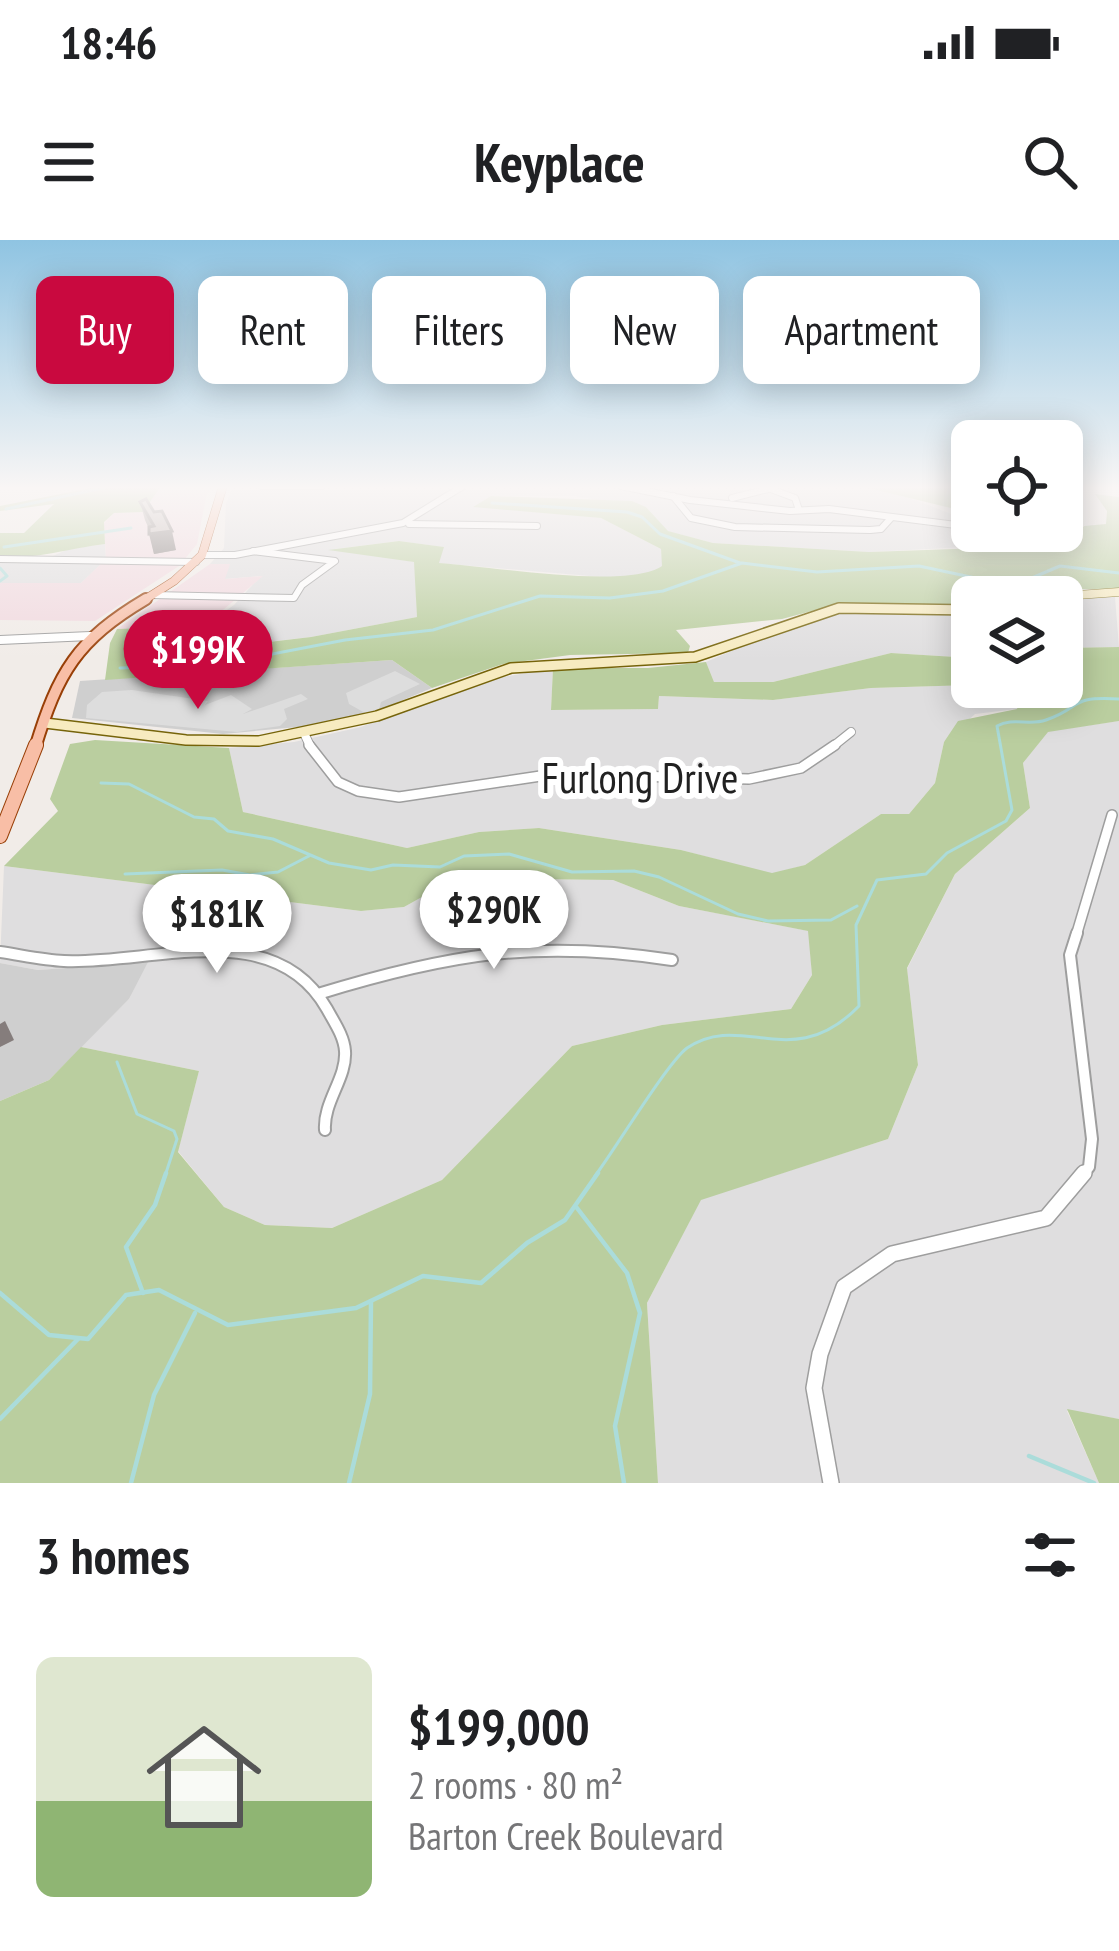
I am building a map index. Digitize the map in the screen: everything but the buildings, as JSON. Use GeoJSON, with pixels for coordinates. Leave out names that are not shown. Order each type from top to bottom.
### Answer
{"type":"FeatureCollection","features":[{"type":"Feature","properties":{"kind":"main road"},"geometry":{"type":"LineString","coordinates":[[0,836],[22,800],[61,675],[90,636],[199,559],[204,544]]}},
{"type":"Feature","properties":{"kind":"street"},"geometry":{"type":"LineString","coordinates":[[0,559],[199,559],[290,544]]}},
{"type":"Feature","properties":{"kind":"street"},"geometry":{"type":"LineString","coordinates":[[147,595],[294,598],[302,584],[335,561],[253,551]]}},
{"type":"Feature","properties":{"kind":"street"},"geometry":{"type":"LineString","coordinates":[[1083,595],[1118,592]]}},
{"type":"Feature","properties":{"kind":"street"},"geometry":{"type":"LineString","coordinates":[[45,723],[219,740],[298,734],[377,716],[511,668],[694,657],[737,646],[808,614],[839,608],[951,610]]}},
{"type":"Feature","properties":{"kind":"street"},"geometry":{"type":"LineString","coordinates":[[0,640],[90,636]]}},
{"type":"Feature","properties":{"kind":"street","name":"Furlong Drive"},"geometry":{"type":"LineString","coordinates":[[298,734],[323,772],[344,786],[369,794],[418,796],[572,772],[763,777],[814,762],[851,732]]}},
{"type":"Feature","properties":{"kind":"street"},"geometry":{"type":"LineString","coordinates":[[831,1483],[814,1388],[820,1354],[844,1287],[892,1254],[1046,1218],[1089,1167],[1092,1139],[1070,955],[1112,815]]}},
{"type":"Feature","properties":{"kind":"street"},"geometry":{"type":"LineString","coordinates":[[318,994],[410,964],[512,946],[600,948],[672,960]]}},
{"type":"Feature","properties":{"kind":"street"},"geometry":{"type":"LineString","coordinates":[[0,952],[64,962],[259,953],[292,968],[318,994],[342,1036],[346,1056],[324,1115],[325,1130]]}},
{"type":"Feature","properties":{"kind":"shaded area"},"geometry":{"type":"Polygon","coordinates":[[[105,544],[106,559],[81,583],[0,583],[0,558],[48,558],[69,549],[105,544]]]}},
{"type":"Feature","properties":{"kind":"shaded area"},"geometry":{"type":"Polygon","coordinates":[[[105,544],[197,544],[179,566],[95,621],[0,620],[0,583],[81,583],[106,559],[105,544]]]}},
{"type":"Feature","properties":{"kind":"shaded area"},"geometry":{"type":"Polygon","coordinates":[[[224,544],[375,544],[335,549],[415,562],[417,617],[311,637],[181,652],[184,640],[234,605],[261,576],[224,579],[229,564],[210,564],[224,544]]]}},
{"type":"Feature","properties":{"kind":"shaded area"},"geometry":{"type":"Polygon","coordinates":[[[421,544],[651,544],[661,549],[663,566],[649,575],[613,578],[438,563],[443,547],[421,544]]]}},
{"type":"Feature","properties":{"kind":"shaded area"},"geometry":{"type":"Polygon","coordinates":[[[730,544],[951,544],[951,548],[869,552],[730,544]]]}},
{"type":"Feature","properties":{"kind":"shaded area"},"geometry":{"type":"Polygon","coordinates":[[[210,564],[230,564],[225,579],[263,576],[204,626],[117,629],[210,564]]]}},
{"type":"Feature","properties":{"kind":"shaded area"},"geometry":{"type":"Polygon","coordinates":[[[1083,597],[1115,597],[1119,647],[1083,648],[1083,597]]]}},
{"type":"Feature","properties":{"kind":"shaded area"},"geometry":{"type":"Polygon","coordinates":[[[849,610],[951,613],[951,657],[891,653],[773,682],[714,682],[706,662],[806,619],[849,610]]]}},
{"type":"Feature","properties":{"kind":"shaded area"},"geometry":{"type":"Polygon","coordinates":[[[392,660],[432,688],[379,710],[320,725],[223,734],[72,718],[80,681],[392,660]]]}},
{"type":"Feature","properties":{"kind":"shaded area"},"geometry":{"type":"Polygon","coordinates":[[[553,668],[551,710],[658,709],[659,696],[773,700],[871,688],[951,686],[951,708],[1017,708],[975,714],[944,742],[935,783],[909,814],[881,814],[805,865],[772,874],[681,850],[539,828],[479,832],[407,848],[243,812],[229,748],[294,742],[361,727],[481,681],[553,668]]]}},
{"type":"Feature","properties":{"kind":"shaded area"},"geometry":{"type":"Polygon","coordinates":[[[395,671],[420,684],[367,714],[349,704],[346,693],[395,671]]]}},
{"type":"Feature","properties":{"kind":"shaded area"},"geometry":{"type":"Polygon","coordinates":[[[132,690],[208,701],[205,705],[231,695],[252,709],[243,714],[301,694],[308,699],[284,709],[287,719],[280,726],[237,732],[86,718],[87,705],[102,692],[132,690]]]}},
{"type":"Feature","properties":{"kind":"shaded area"},"geometry":{"type":"Polygon","coordinates":[[[1119,721],[1119,1419],[1067,1411],[1099,1483],[658,1483],[647,1303],[701,1199],[888,1139],[918,1065],[907,969],[955,874],[1030,808],[1023,763],[1048,731],[1119,721]]]}},
{"type":"Feature","properties":{"kind":"shaded area"},"geometry":{"type":"Polygon","coordinates":[[[4,866],[361,911],[404,907],[455,878],[613,880],[679,906],[809,931],[812,975],[791,1009],[662,1025],[572,1046],[442,1180],[332,1228],[265,1225],[224,1207],[178,1151],[199,1071],[81,1047],[129,999],[147,962],[38,970],[0,963],[4,866]]]}},
{"type":"Feature","properties":{"kind":"shaded area"},"geometry":{"type":"Polygon","coordinates":[[[148,962],[129,999],[49,1080],[0,1101],[0,963],[38,970],[148,962]]]}},
{"type":"Feature","properties":{"kind":"green space"},"geometry":{"type":"Polygon","coordinates":[[[0,544],[105,544],[41,555],[0,558],[0,544]]]}},
{"type":"Feature","properties":{"kind":"green space"},"geometry":{"type":"Polygon","coordinates":[[[422,544],[444,547],[439,563],[589,576],[644,573],[662,566],[661,549],[651,544],[869,552],[1083,552],[1083,544],[1119,544],[1119,589],[1083,589],[1083,576],[951,576],[951,606],[834,605],[782,619],[676,630],[690,646],[688,653],[570,655],[503,664],[432,688],[392,660],[105,680],[110,643],[117,629],[204,626],[184,640],[183,652],[311,637],[417,617],[414,562],[328,550],[422,544]]]}},
{"type":"Feature","properties":{"kind":"green space"},"geometry":{"type":"Polygon","coordinates":[[[1119,647],[1119,721],[1048,732],[1023,763],[1030,808],[955,874],[907,968],[918,1065],[888,1139],[701,1200],[647,1303],[658,1483],[0,1483],[0,1101],[49,1080],[81,1047],[199,1071],[178,1152],[224,1207],[265,1225],[332,1228],[442,1180],[572,1046],[662,1025],[791,1009],[812,975],[808,931],[679,906],[613,880],[456,878],[404,907],[361,911],[4,866],[58,811],[50,799],[70,744],[95,740],[229,748],[243,812],[407,848],[479,832],[539,828],[681,850],[772,873],[805,865],[881,814],[909,814],[935,783],[944,742],[958,721],[1017,708],[1083,708],[1083,648],[1119,647]]]}},
{"type":"Feature","properties":{"kind":"green space"},"geometry":{"type":"Polygon","coordinates":[[[891,653],[951,657],[951,686],[871,688],[773,700],[659,696],[658,709],[551,710],[553,668],[648,668],[706,662],[714,682],[773,682],[891,653]]]}},
{"type":"Feature","properties":{"kind":"green space"},"geometry":{"type":"Polygon","coordinates":[[[1067,1409],[1119,1419],[1119,1483],[1099,1483],[1067,1409]]]}},
{"type":"Feature","properties":{"kind":"waterway"},"geometry":{"type":"LineString","coordinates":[[4,547],[24,544]]}},
{"type":"Feature","properties":{"kind":"waterway"},"geometry":{"type":"LineString","coordinates":[[688,544],[740,563]]}},
{"type":"Feature","properties":{"kind":"waterway"},"geometry":{"type":"LineString","coordinates":[[120,668],[215,665],[345,640],[433,630],[540,596],[610,598],[663,591],[742,563],[817,572],[919,566],[999,583],[1027,580],[1060,566],[1119,573]]}},
{"type":"Feature","properties":{"kind":"waterway"},"geometry":{"type":"LineString","coordinates":[[0,568],[7,576],[0,581]]}},
{"type":"Feature","properties":{"kind":"waterway"},"geometry":{"type":"LineString","coordinates":[[595,1176],[687,1048],[728,1035],[790,1040],[812,1036],[835,1026],[859,1006],[856,925],[877,880],[926,874],[947,853],[1006,821],[1012,810],[997,726],[1046,720],[1083,701],[1119,699]]}},
{"type":"Feature","properties":{"kind":"waterway"},"geometry":{"type":"LineString","coordinates":[[101,783],[129,784],[194,817],[214,819],[228,831],[273,839],[329,863],[371,870],[393,865],[440,867],[464,856],[509,854],[572,872],[634,871],[659,877],[738,914],[768,921],[831,920],[857,906]]}},
{"type":"Feature","properties":{"kind":"waterway"},"geometry":{"type":"LineString","coordinates":[[125,874],[222,870],[250,875],[278,872],[309,856]]}},
{"type":"Feature","properties":{"kind":"waterway"},"geometry":{"type":"LineString","coordinates":[[117,1062],[137,1114],[174,1131],[177,1139],[166,1174]]}},
{"type":"Feature","properties":{"kind":"waterway"},"geometry":{"type":"LineString","coordinates":[[143,1292],[159,1290],[228,1325],[356,1308],[423,1276],[481,1283],[527,1243],[565,1220],[598,1173]]}},
{"type":"Feature","properties":{"kind":"waterway"},"geometry":{"type":"LineString","coordinates":[[143,1292],[126,1247],[155,1205],[166,1174]]}},
{"type":"Feature","properties":{"kind":"waterway"},"geometry":{"type":"LineString","coordinates":[[577,1208],[627,1273],[640,1313],[615,1426],[624,1483]]}},
{"type":"Feature","properties":{"kind":"waterway"},"geometry":{"type":"LineString","coordinates":[[0,1293],[49,1335],[88,1339],[126,1295],[143,1292]]}},
{"type":"Feature","properties":{"kind":"waterway"},"geometry":{"type":"LineString","coordinates":[[349,1483],[370,1394],[371,1301]]}},
{"type":"Feature","properties":{"kind":"waterway"},"geometry":{"type":"LineString","coordinates":[[131,1483],[154,1395],[195,1313]]}},
{"type":"Feature","properties":{"kind":"waterway"},"geometry":{"type":"LineString","coordinates":[[0,1419],[78,1339]]}},
{"type":"Feature","properties":{"kind":"waterway"},"geometry":{"type":"LineString","coordinates":[[1029,1456],[1094,1483]]}}]}
